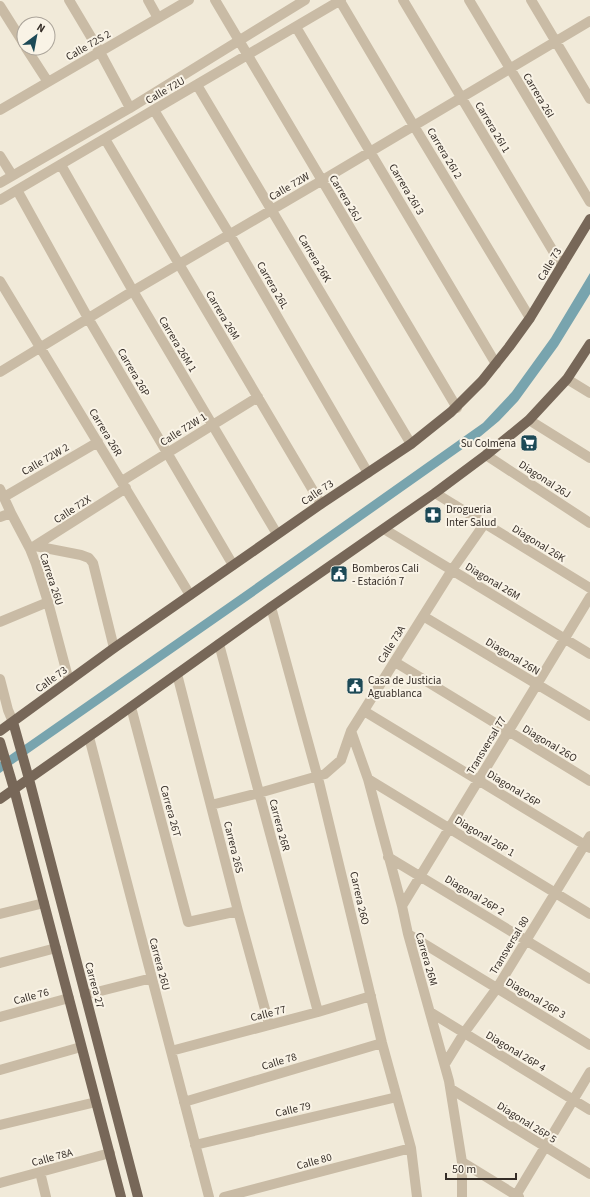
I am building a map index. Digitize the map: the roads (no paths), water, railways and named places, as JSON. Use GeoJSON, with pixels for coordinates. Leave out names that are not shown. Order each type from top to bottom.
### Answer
{"type":"FeatureCollection","features":[{"type":"Feature","properties":{"kind":"main road","name":"Calle 73"},"geometry":{"type":"LineString","coordinates":[[0,731],[114,648],[277,534],[411,444],[457,408],[496,364],[530,318],[590,219]]}},
{"type":"Feature","properties":{"kind":"main road"},"geometry":{"type":"LineString","coordinates":[[576,243],[590,231]]}},
{"type":"Feature","properties":{"kind":"main road"},"geometry":{"type":"LineString","coordinates":[[0,799],[435,493],[486,455],[529,420],[567,379],[590,344]]}},
{"type":"Feature","properties":{"kind":"main road"},"geometry":{"type":"LineString","coordinates":[[13,722],[29,779]]}},
{"type":"Feature","properties":{"kind":"main road"},"geometry":{"type":"LineString","coordinates":[[1,745],[14,789],[121,1197]]}},
{"type":"Feature","properties":{"kind":"main road","name":"Carrera 27"},"geometry":{"type":"LineString","coordinates":[[29,779],[138,1197]]}},
{"type":"Feature","properties":{"kind":"street"},"geometry":{"type":"LineString","coordinates":[[68,0],[100,52],[130,108]]}},
{"type":"Feature","properties":{"kind":"street"},"geometry":{"type":"LineString","coordinates":[[148,0],[158,18]]}},
{"type":"Feature","properties":{"kind":"street","name":"Calle 72S 2"},"geometry":{"type":"LineString","coordinates":[[0,110],[189,0]]}},
{"type":"Feature","properties":{"kind":"street","name":"Carrera 26J"},"geometry":{"type":"LineString","coordinates":[[215,0],[457,408]]}},
{"type":"Feature","properties":{"kind":"street","name":"Calle 72U"},"geometry":{"type":"LineString","coordinates":[[0,182],[130,108],[305,0]]}},
{"type":"Feature","properties":{"kind":"street","name":"Calle 72U"},"geometry":{"type":"LineString","coordinates":[[0,200],[341,0]]}},
{"type":"Feature","properties":{"kind":"street","name":"Carrera 26I 2"},"geometry":{"type":"LineString","coordinates":[[341,0],[414,126],[530,318]]}},
{"type":"Feature","properties":{"kind":"street","name":"Carrera 26I 1"},"geometry":{"type":"LineString","coordinates":[[403,0],[562,266]]}},
{"type":"Feature","properties":{"kind":"street","name":"Carrera 26I"},"geometry":{"type":"LineString","coordinates":[[469,0],[590,202]]}},
{"type":"Feature","properties":{"kind":"street"},"geometry":{"type":"LineString","coordinates":[[531,0],[590,99]]}},
{"type":"Feature","properties":{"kind":"street"},"geometry":{"type":"LineString","coordinates":[[0,6],[16,31]]}},
{"type":"Feature","properties":{"kind":"street","name":"Calle 72W"},"geometry":{"type":"LineString","coordinates":[[0,372],[133,291],[180,265],[590,21]]}},
{"type":"Feature","properties":{"kind":"street","name":"Carrera 26I 3"},"geometry":{"type":"LineString","coordinates":[[296,27],[496,364]]}},
{"type":"Feature","properties":{"kind":"street"},"geometry":{"type":"LineString","coordinates":[[31,56],[48,82]]}},
{"type":"Feature","properties":{"kind":"street","name":"Carrera 26K"},"geometry":{"type":"LineString","coordinates":[[197,85],[411,444]]}},
{"type":"Feature","properties":{"kind":"street","name":"Carrera 26L"},"geometry":{"type":"LineString","coordinates":[[154,110],[230,235],[368,473]]}},
{"type":"Feature","properties":{"kind":"street","name":"Carrera 26M"},"geometry":{"type":"LineString","coordinates":[[105,139],[321,504]]}},
{"type":"Feature","properties":{"kind":"street"},"geometry":{"type":"LineString","coordinates":[[0,156],[12,176]]}},
{"type":"Feature","properties":{"kind":"street","name":"Carrera 26M 1"},"geometry":{"type":"LineString","coordinates":[[61,165],[133,291],[277,534]]}},
{"type":"Feature","properties":{"kind":"street","name":"Carrera 26P"},"geometry":{"type":"LineString","coordinates":[[17,190],[88,318],[233,565]]}},
{"type":"Feature","properties":{"kind":"street","name":"Carrera 26R"},"geometry":{"type":"LineString","coordinates":[[0,281],[190,595]]}},
{"type":"Feature","properties":{"kind":"street"},"geometry":{"type":"LineString","coordinates":[[567,379],[590,393]]}},
{"type":"Feature","properties":{"kind":"street","name":"Calle 72W 1"},"geometry":{"type":"LineString","coordinates":[[124,485],[167,453],[258,397]]}},
{"type":"Feature","properties":{"kind":"street"},"geometry":{"type":"LineString","coordinates":[[529,420],[590,458]]}},
{"type":"Feature","properties":{"kind":"street","name":"Calle 72W 2"},"geometry":{"type":"LineString","coordinates":[[2,493],[98,442]]}},
{"type":"Feature","properties":{"kind":"street","name":"Diagonal 26J"},"geometry":{"type":"LineString","coordinates":[[486,455],[590,523]]}},
{"type":"Feature","properties":{"kind":"street","name":"Calle 72X"},"geometry":{"type":"LineString","coordinates":[[33,548],[124,485]]}},
{"type":"Feature","properties":{"kind":"street","name":"Carrera 26U"},"geometry":{"type":"LineString","coordinates":[[2,493],[11,513],[33,548],[69,681]]}},
{"type":"Feature","properties":{"kind":"street","name":"Diagonal 26K"},"geometry":{"type":"LineString","coordinates":[[435,493],[590,588]]}},
{"type":"Feature","properties":{"kind":"street"},"geometry":{"type":"LineString","coordinates":[[0,517],[11,513]]}},
{"type":"Feature","properties":{"kind":"street","name":"Calle 73A"},"geometry":{"type":"LineString","coordinates":[[318,776],[326,774],[341,760],[351,731],[452,570],[485,524]]}},
{"type":"Feature","properties":{"kind":"street","name":"Diagonal 26M"},"geometry":{"type":"LineString","coordinates":[[384,529],[590,654]]}},
{"type":"Feature","properties":{"kind":"street"},"geometry":{"type":"LineString","coordinates":[[33,548],[81,555],[89,558],[93,563],[114,648]]}},
{"type":"Feature","properties":{"kind":"street","name":"Transversal 77"},"geometry":{"type":"LineString","coordinates":[[402,906],[590,597]]}},
{"type":"Feature","properties":{"kind":"street"},"geometry":{"type":"LineString","coordinates":[[0,622],[48,602]]}},
{"type":"Feature","properties":{"kind":"street","name":"Carrera 26O"},"geometry":{"type":"LineString","coordinates":[[271,607],[318,776],[370,996],[411,1148],[417,1197]]}},
{"type":"Feature","properties":{"kind":"street","name":"Diagonal 26N"},"geometry":{"type":"LineString","coordinates":[[424,616],[590,716]]}},
{"type":"Feature","properties":{"kind":"street","name":"Carrera 26R"},"geometry":{"type":"LineString","coordinates":[[219,644],[318,1012]]}},
{"type":"Feature","properties":{"kind":"street","name":"Diagonal 26O"},"geometry":{"type":"LineString","coordinates":[[395,662],[590,782]]}},
{"type":"Feature","properties":{"kind":"street","name":"Carrera 26S"},"geometry":{"type":"LineString","coordinates":[[177,674],[238,912],[269,1024]]}},
{"type":"Feature","properties":{"kind":"street"},"geometry":{"type":"LineString","coordinates":[[0,678],[13,722]]}},
{"type":"Feature","properties":{"kind":"street","name":"Carrera 26T"},"geometry":{"type":"LineString","coordinates":[[131,706],[188,922],[238,912]]}},
{"type":"Feature","properties":{"kind":"street","name":"Diagonal 26P"},"geometry":{"type":"LineString","coordinates":[[364,711],[587,846]]}},
{"type":"Feature","properties":{"kind":"street","name":"Carrera 26M"},"geometry":{"type":"LineString","coordinates":[[351,731],[368,779],[408,934],[451,1089],[462,1162],[462,1197]]}},
{"type":"Feature","properties":{"kind":"street","name":"Carrera 26U"},"geometry":{"type":"LineString","coordinates":[[89,737],[209,1197]]}},
{"type":"Feature","properties":{"kind":"street"},"geometry":{"type":"LineString","coordinates":[[211,805],[318,776]]}},
{"type":"Feature","properties":{"kind":"street","name":"Diagonal 26P 1"},"geometry":{"type":"LineString","coordinates":[[368,779],[590,914]]}},
{"type":"Feature","properties":{"kind":"street","name":"Transversal 80"},"geometry":{"type":"LineString","coordinates":[[445,1064],[464,1033],[497,988],[555,893],[587,846],[590,836]]}},
{"type":"Feature","properties":{"kind":"street","name":"Diagonal 26P 2"},"geometry":{"type":"LineString","coordinates":[[388,857],[590,979]]}},
{"type":"Feature","properties":{"kind":"street"},"geometry":{"type":"LineString","coordinates":[[0,914],[44,903]]}},
{"type":"Feature","properties":{"kind":"street","name":"Diagonal 26P 3"},"geometry":{"type":"LineString","coordinates":[[408,934],[590,1045]]}},
{"type":"Feature","properties":{"kind":"street"},"geometry":{"type":"LineString","coordinates":[[0,963],[56,948]]}},
{"type":"Feature","properties":{"kind":"street"},"geometry":{"type":"LineString","coordinates":[[85,995],[152,978]]}},
{"type":"Feature","properties":{"kind":"street","name":"Calle 77"},"geometry":{"type":"LineString","coordinates":[[170,1051],[318,1012],[370,996]]}},
{"type":"Feature","properties":{"kind":"street","name":"Calle 76"},"geometry":{"type":"LineString","coordinates":[[0,1017],[69,998]]}},
{"type":"Feature","properties":{"kind":"street","name":"Diagonal 26P 4"},"geometry":{"type":"LineString","coordinates":[[430,1012],[590,1110]]}},
{"type":"Feature","properties":{"kind":"street","name":"Calle 78"},"geometry":{"type":"LineString","coordinates":[[184,1102],[382,1043]]}},
{"type":"Feature","properties":{"kind":"street"},"geometry":{"type":"LineString","coordinates":[[0,1070],[81,1047]]}},
{"type":"Feature","properties":{"kind":"street"},"geometry":{"type":"LineString","coordinates":[[462,1162],[517,1196],[590,1072]]}},
{"type":"Feature","properties":{"kind":"street","name":"Diagonal 26P 5"},"geometry":{"type":"LineString","coordinates":[[451,1089],[590,1174]]}},
{"type":"Feature","properties":{"kind":"street","name":"Calle 79"},"geometry":{"type":"LineString","coordinates":[[195,1145],[397,1097]]}},
{"type":"Feature","properties":{"kind":"street"},"geometry":{"type":"LineString","coordinates":[[0,1125],[96,1102]]}},
{"type":"Feature","properties":{"kind":"street","name":"Calle 80"},"geometry":{"type":"LineString","coordinates":[[224,1197],[411,1148]]}},
{"type":"Feature","properties":{"kind":"street","name":"Calle 78A"},"geometry":{"type":"LineString","coordinates":[[0,1184],[110,1153]]}},
{"type":"Feature","properties":{"kind":"street"},"geometry":{"type":"LineString","coordinates":[[40,1172],[46,1197]]}},
{"type":"Feature","properties":{"kind":"water"},"geometry":{"type":"Polygon","coordinates":[[[590,273],[590,294],[558,346],[518,401],[499,421],[481,436],[0,773],[0,762],[483,423],[512,392],[551,338],[590,273]]]}},
{"type":"Feature","properties":{"kind":"place","name":"Su Colmena"},"geometry":{"type":"Point","coordinates":[529,443]}},
{"type":"Feature","properties":{"kind":"place","name":"Drogueria Inter Salud"},"geometry":{"type":"Point","coordinates":[433,515]}},
{"type":"Feature","properties":{"kind":"place","name":"Bomberos Cali - Estación 7"},"geometry":{"type":"Point","coordinates":[339,574]}},
{"type":"Feature","properties":{"kind":"place","name":"Casa de Justicia Aguablanca"},"geometry":{"type":"Point","coordinates":[355,686]}}]}
